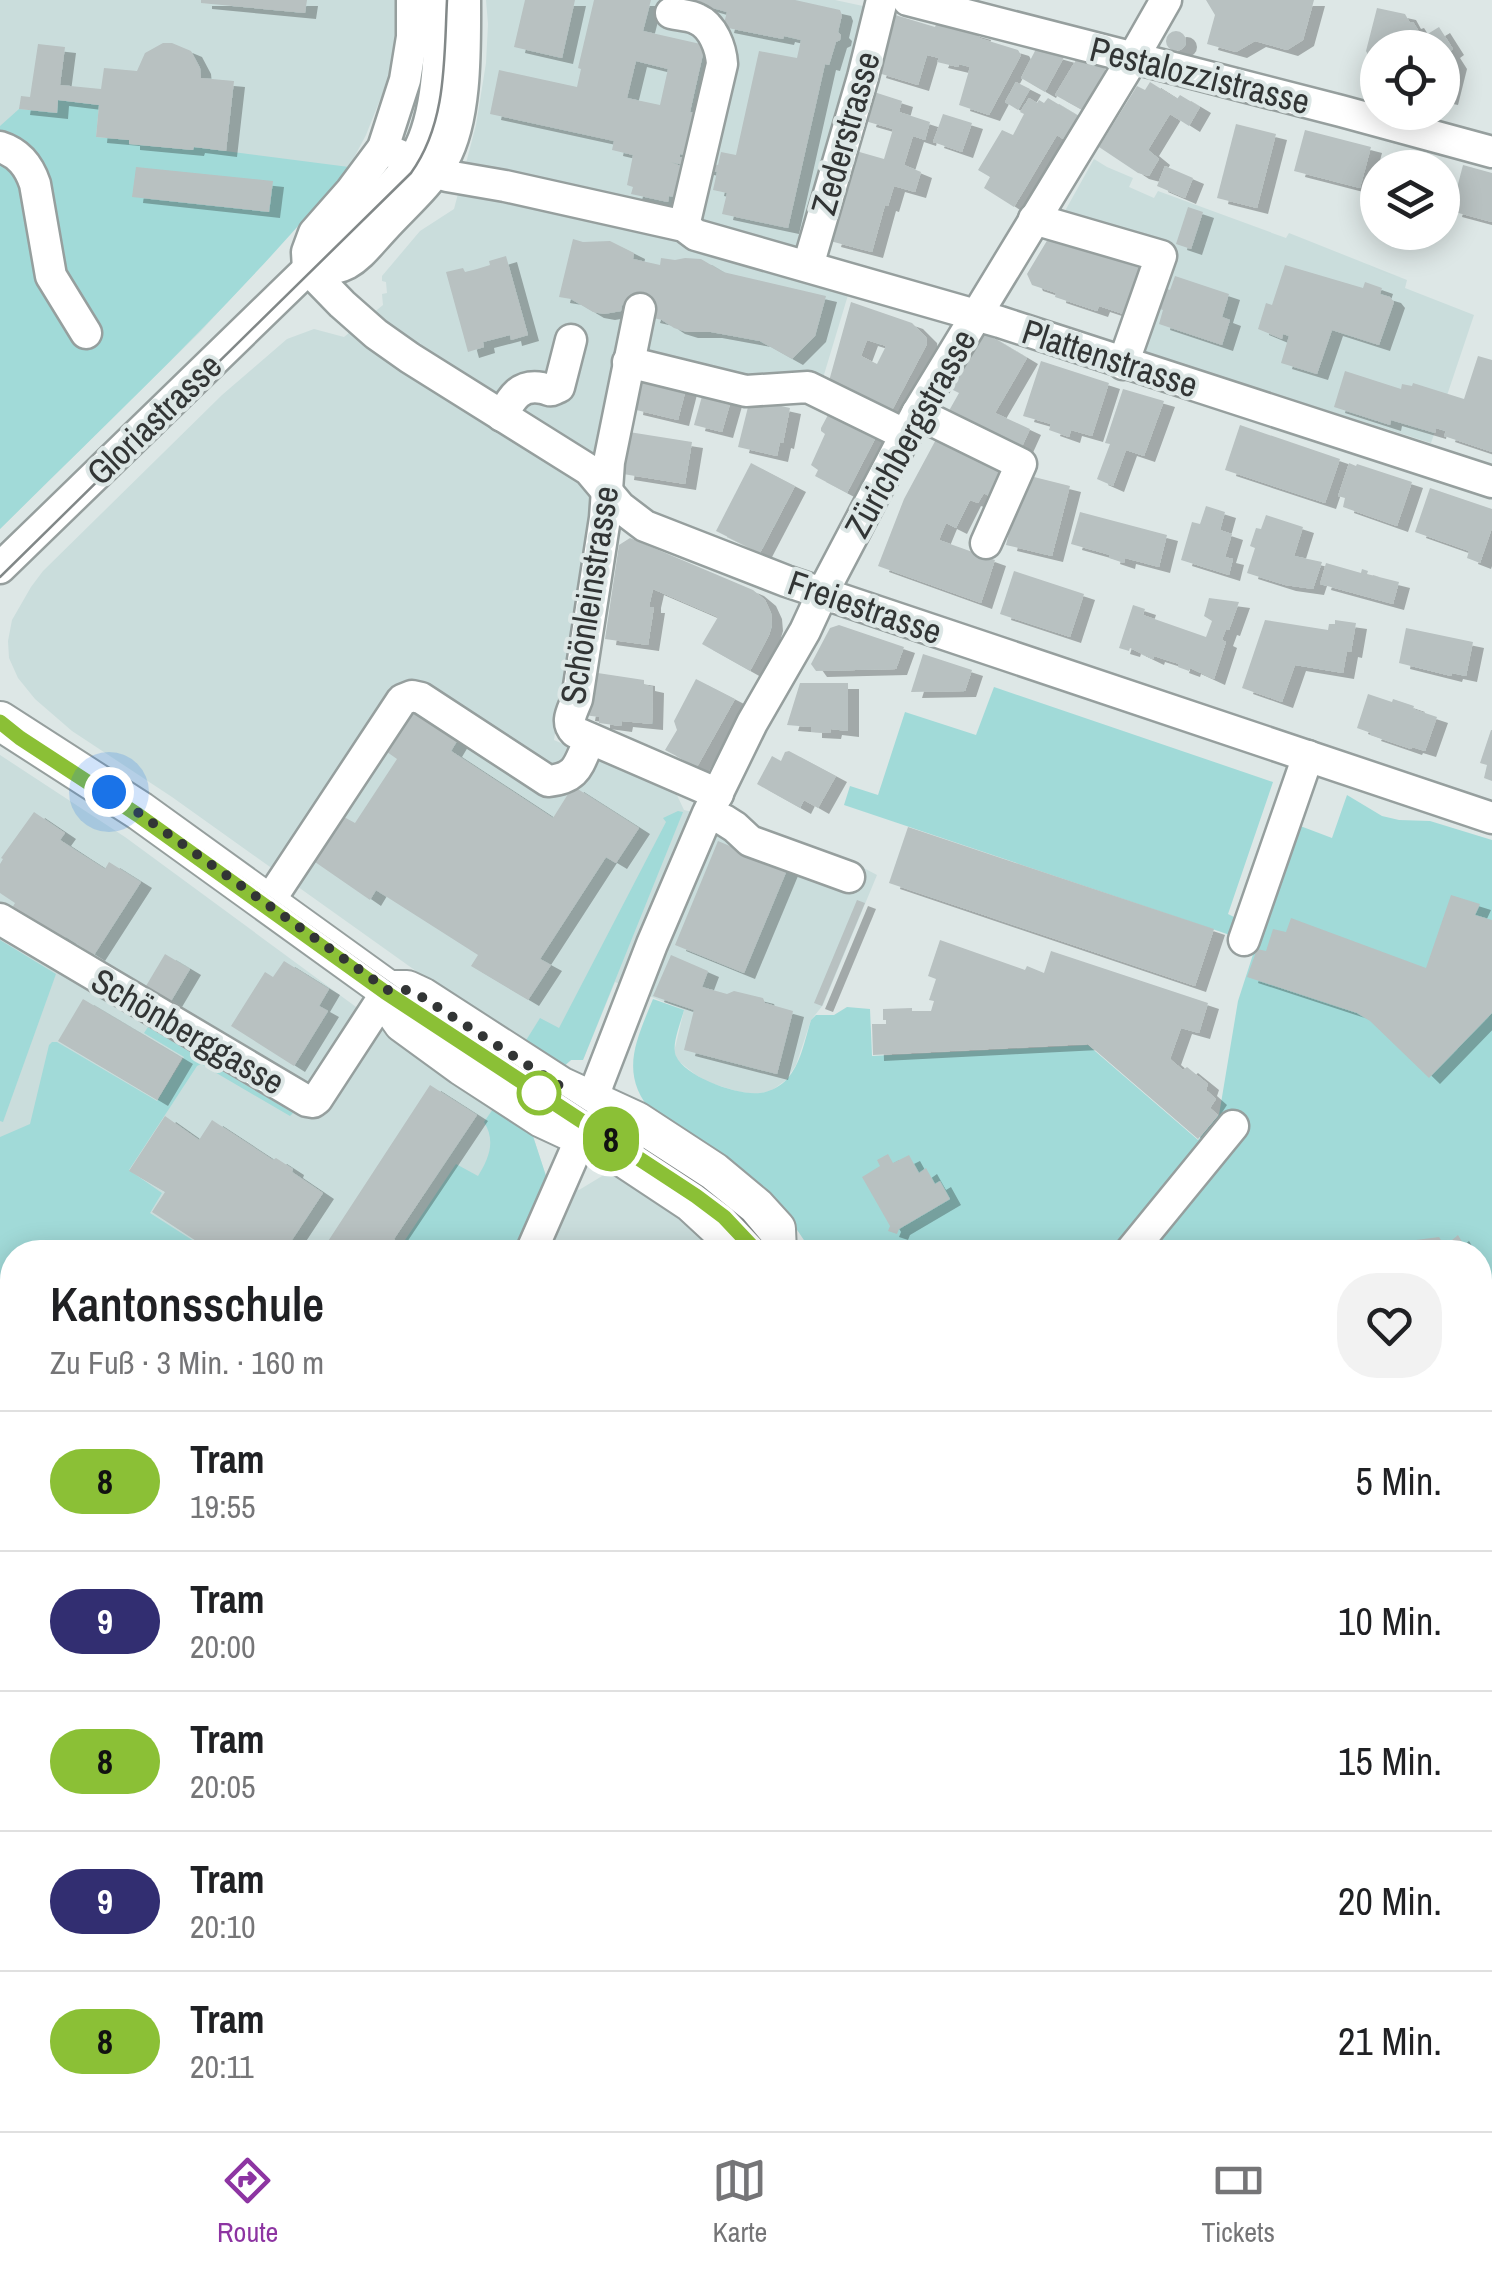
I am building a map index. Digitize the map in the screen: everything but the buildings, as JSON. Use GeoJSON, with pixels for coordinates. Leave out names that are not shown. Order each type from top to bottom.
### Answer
{"type":"FeatureCollection","features":[{"type":"Feature","properties":{"kind":"main road"},"geometry":{"type":"LineString","coordinates":[[0,721],[140,811],[388,990],[407,990],[422,997],[560,1086],[616,1152],[692,1204],[732,1240]]}},
{"type":"Feature","properties":{"kind":"main road"},"geometry":{"type":"LineString","coordinates":[[586,1120],[636,1122],[736,1189],[776,1229],[777,1240]]}},
{"type":"Feature","properties":{"kind":"street","name":"Gloriastrasse"},"geometry":{"type":"LineString","coordinates":[[0,568],[308,269],[307,252],[314,232],[383,148],[405,80],[412,37],[412,0]]}},
{"type":"Feature","properties":{"kind":"street"},"geometry":{"type":"LineString","coordinates":[[423,167],[433,111],[441,0]]}},
{"type":"Feature","properties":{"kind":"street"},"geometry":{"type":"LineString","coordinates":[[308,269],[344,268],[363,251],[423,167],[445,156],[460,100],[465,0]]}},
{"type":"Feature","properties":{"kind":"street","name":"Zederstrasse"},"geometry":{"type":"LineString","coordinates":[[808,266],[864,77],[882,0]]}},
{"type":"Feature","properties":{"kind":"street","name":"Pestalozzistrasse"},"geometry":{"type":"LineString","coordinates":[[908,0],[1492,152]]}},
{"type":"Feature","properties":{"kind":"street","name":"Zürichbergstrasse"},"geometry":{"type":"LineString","coordinates":[[544,1240],[652,944],[721,807],[752,723],[805,632],[912,424],[1166,0]]}},
{"type":"Feature","properties":{"kind":"street"},"geometry":{"type":"LineString","coordinates":[[671,13],[698,19],[712,32],[722,64],[684,226]]}},
{"type":"Feature","properties":{"kind":"street"},"geometry":{"type":"LineString","coordinates":[[0,147],[15,153],[30,171],[51,276],[86,333]]}},
{"type":"Feature","properties":{"kind":"street","name":"Plattenstrasse"},"geometry":{"type":"LineString","coordinates":[[383,148],[423,167],[468,181],[684,226],[696,236],[975,316],[1492,482]]}},
{"type":"Feature","properties":{"kind":"street"},"geometry":{"type":"LineString","coordinates":[[1034,219],[1160,256],[1123,364]]}},
{"type":"Feature","properties":{"kind":"street","name":"Freiestrasse"},"geometry":{"type":"LineString","coordinates":[[308,269],[376,334],[590,470],[620,507],[646,526],[748,567],[1492,818]]}},
{"type":"Feature","properties":{"kind":"street","name":"Schönleinstrasse"},"geometry":{"type":"LineString","coordinates":[[640,308],[609,462],[577,700],[580,729],[721,807],[750,841],[849,877]]}},
{"type":"Feature","properties":{"kind":"street"},"geometry":{"type":"LineString","coordinates":[[502,416],[520,390],[529,387],[552,391],[560,387],[571,340]]}},
{"type":"Feature","properties":{"kind":"street"},"geometry":{"type":"LineString","coordinates":[[628,362],[746,391],[808,387],[1021,464],[986,543]]}},
{"type":"Feature","properties":{"kind":"street"},"geometry":{"type":"LineString","coordinates":[[268,902],[402,700],[421,698],[548,781],[564,780],[575,772],[580,729]]}},
{"type":"Feature","properties":{"kind":"street"},"geometry":{"type":"LineString","coordinates":[[1244,940],[1308,756]]}},
{"type":"Feature","properties":{"kind":"street","name":"Schönberggasse"},"geometry":{"type":"LineString","coordinates":[[0,918],[313,1102],[388,990]]}},
{"type":"Feature","properties":{"kind":"street"},"geometry":{"type":"LineString","coordinates":[[1140,1240],[1233,1126]]}},
{"type":"Feature","properties":{"kind":"shaded area"},"geometry":{"type":"Polygon","coordinates":[[[0,0],[396,0],[397,27],[389,77],[349,167],[201,331],[0,529],[0,0]]]}},
{"type":"Feature","properties":{"kind":"shaded area"},"geometry":{"type":"Polygon","coordinates":[[[486,0],[835,0],[877,9],[793,278],[848,295],[823,378],[745,382],[708,374],[604,414],[554,740],[676,793],[684,810],[839,855],[877,875],[823,1005],[811,1020],[796,1065],[786,1080],[771,1091],[740,1092],[696,1075],[677,1060],[674,1052],[684,1010],[615,982],[583,1060],[571,1060],[563,1067],[416,971],[172,797],[72,731],[35,699],[18,678],[9,658],[12,620],[43,571],[222,395],[287,339],[314,329],[344,337],[383,305],[382,294],[387,293],[382,276],[420,231],[454,209],[476,125],[486,63],[486,0]]]}},
{"type":"Feature","properties":{"kind":"shaded area"},"geometry":{"type":"Polygon","coordinates":[[[58,100],[99,105],[96,137],[349,167],[223,307],[0,529],[0,126],[19,109],[57,112],[58,100]]]}},
{"type":"Feature","properties":{"kind":"shaded area"},"geometry":{"type":"Polygon","coordinates":[[[1094,159],[1133,178],[1129,187],[1154,198],[1158,191],[1286,238],[1289,233],[1407,280],[1405,288],[1474,315],[1431,443],[1137,351],[1169,250],[1061,218],[1094,159]]]}},
{"type":"Feature","properties":{"kind":"shaded area"},"geometry":{"type":"Polygon","coordinates":[[[994,687],[1273,782],[1228,914],[1236,918],[1230,935],[844,805],[850,786],[878,795],[905,712],[976,735],[994,687]]]}},
{"type":"Feature","properties":{"kind":"shaded area"},"geometry":{"type":"Polygon","coordinates":[[[0,755],[125,837],[454,1079],[531,1130],[546,1176],[579,1190],[612,1170],[677,1212],[709,1240],[0,1240],[0,755]]]}},
{"type":"Feature","properties":{"kind":"shaded area"},"geometry":{"type":"Polygon","coordinates":[[[1347,795],[1382,816],[1430,821],[1492,840],[1492,1240],[804,1240],[787,1215],[654,1114],[636,1085],[636,1044],[653,999],[684,1010],[675,1046],[681,1064],[714,1084],[751,1093],[771,1090],[792,1073],[816,1015],[834,1015],[847,1007],[870,1009],[872,1056],[1088,1045],[1198,1140],[1219,1115],[1238,1001],[1295,824],[1332,838],[1347,795]]]}},
{"type":"Feature","properties":{"kind":"shaded area"},"geometry":{"type":"Polygon","coordinates":[[[683,812],[583,1060],[571,1060],[563,1067],[525,1042],[540,1018],[559,1028],[666,822],[663,818],[683,812]]]}},
{"type":"Feature","properties":{"kind":"shaded area"},"geometry":{"type":"Polygon","coordinates":[[[0,940],[56,974],[3,1122],[0,1121],[0,940]]]}},
{"type":"Feature","properties":{"kind":"shaded area"},"geometry":{"type":"Polygon","coordinates":[[[148,1027],[293,1113],[290,1116],[201,1064],[129,1170],[162,1193],[150,1213],[192,1240],[0,1240],[0,1137],[30,1124],[49,1045],[57,1042],[157,1101],[184,1057],[144,1033],[148,1027]]]}},
{"type":"Feature","properties":{"kind":"shaded area"},"geometry":{"type":"Polygon","coordinates":[[[495,1106],[531,1130],[546,1176],[520,1240],[405,1240],[456,1164],[478,1176],[490,1149],[484,1122],[495,1106]]]}},
{"type":"Feature","properties":{"kind":"tram line"},"geometry":{"type":"LineString","coordinates":[[0,577],[411,173],[423,154],[437,112],[447,0]]}},
{"type":"Feature","properties":{"kind":"tram line"},"geometry":{"type":"LineString","coordinates":[[0,714],[142,807],[415,1001],[702,1187],[743,1220],[760,1240]]}},
{"type":"Feature","properties":{"kind":"tram line","name":"8"},"geometry":{"type":"LineString","coordinates":[[0,722],[138,815],[385,992],[696,1196],[746,1240]]}},
{"type":"Feature","properties":{"kind":"route"},"geometry":{"type":"LineString","coordinates":[[109,792],[388,990],[407,990],[422,997],[560,1086],[539,1093]]}}]}
